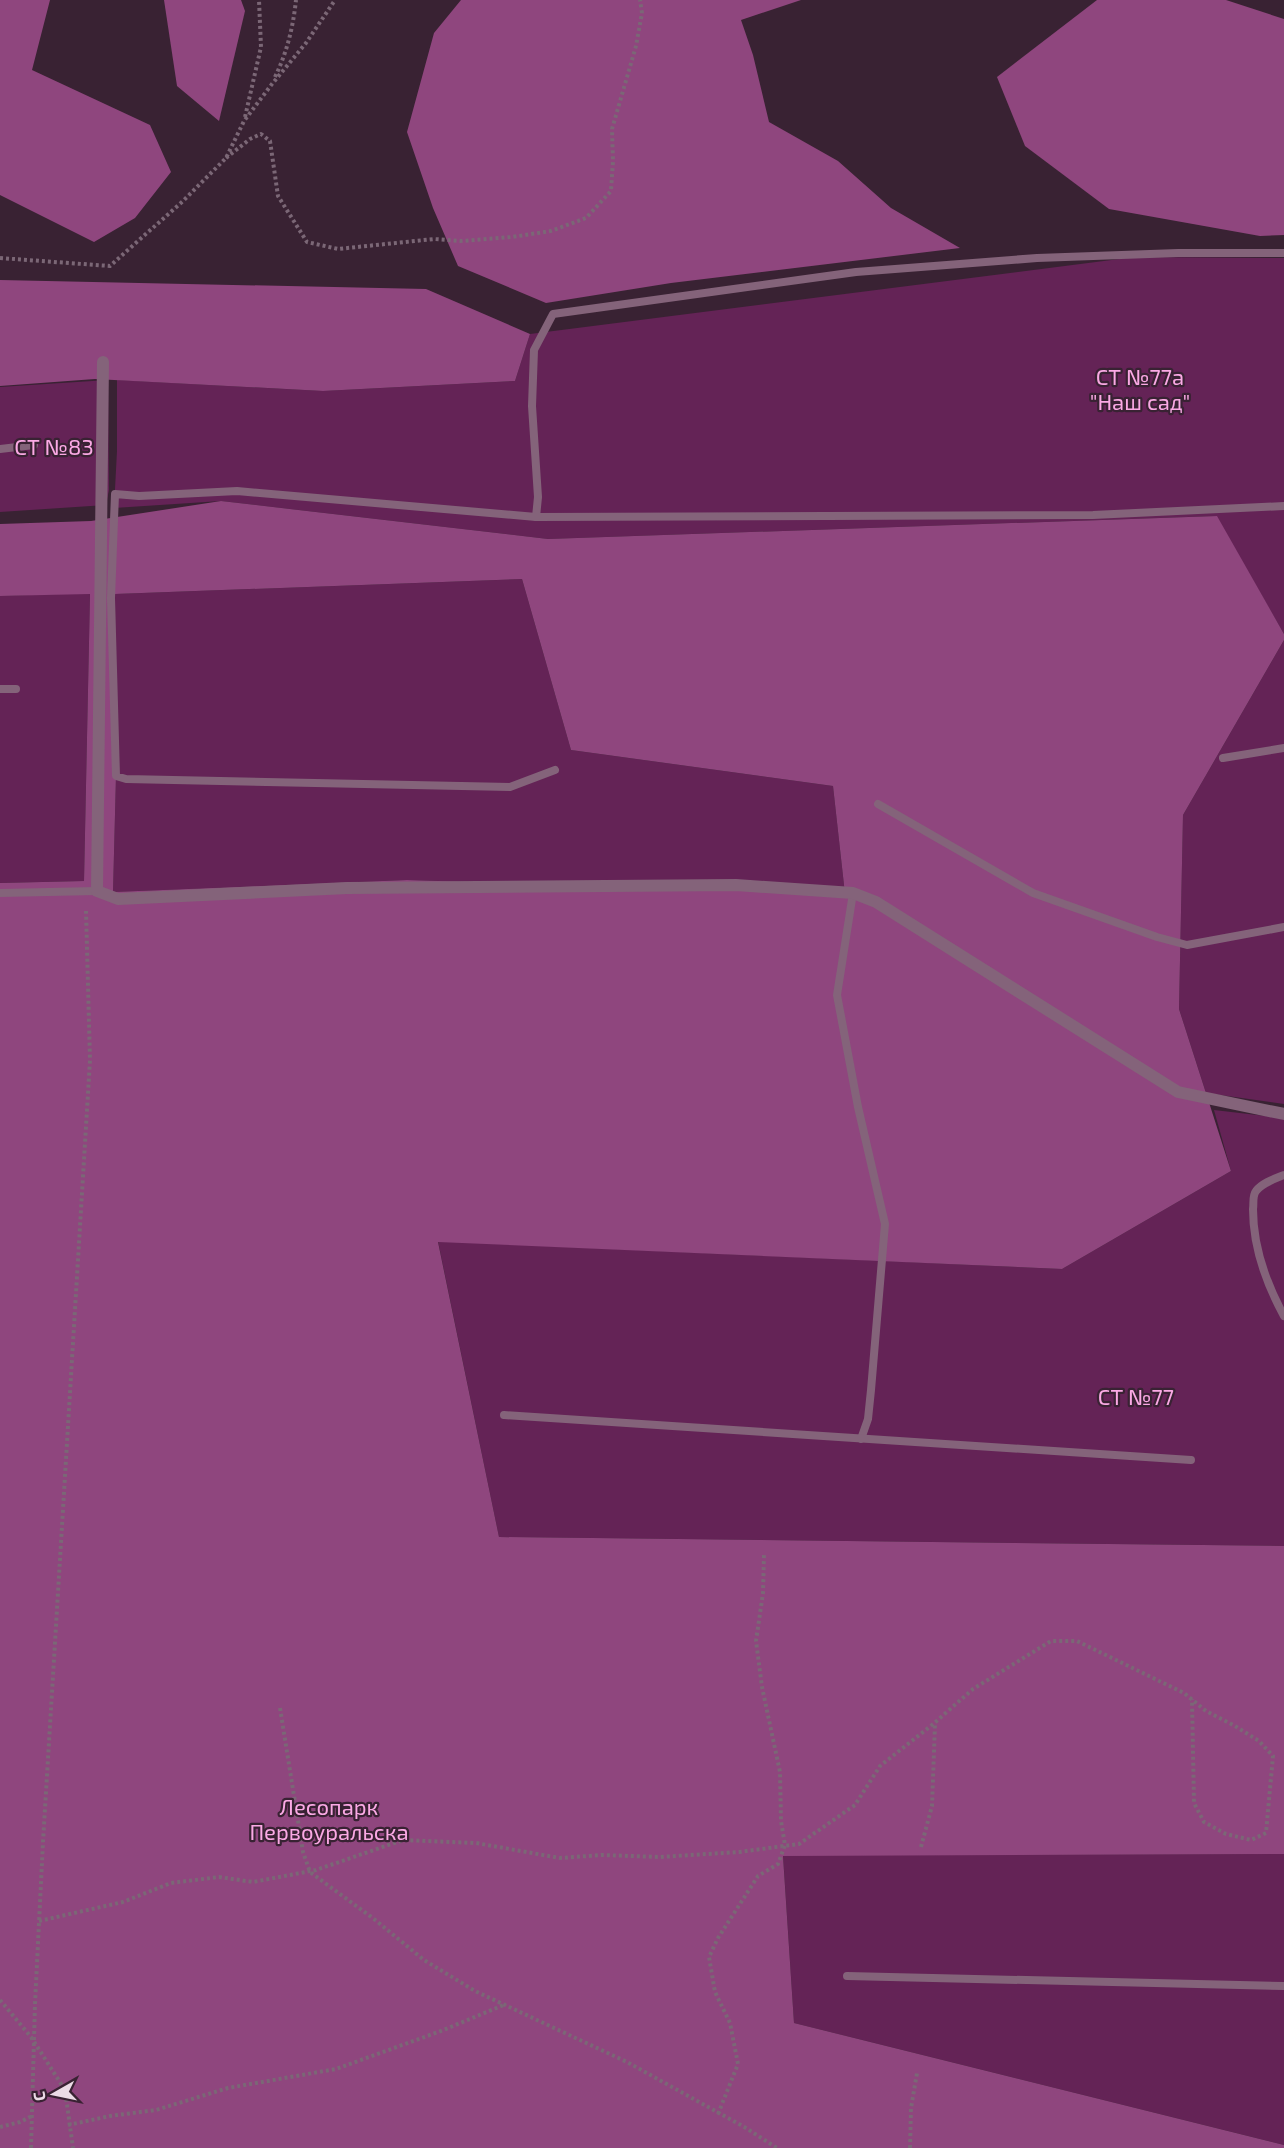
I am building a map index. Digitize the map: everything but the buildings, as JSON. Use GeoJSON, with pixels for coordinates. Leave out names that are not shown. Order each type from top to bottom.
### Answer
{"type":"FeatureCollection","features":[{"type":"Feature","properties":{"kind":"street"},"geometry":{"type":"LineString","coordinates":[[103,362],[97,891],[118,899],[347,888],[736,885],[854,893],[876,902],[1178,1092],[1284,1114]]}},
{"type":"Feature","properties":{"kind":"lane"},"geometry":{"type":"LineString","coordinates":[[536,517],[538,497],[532,406],[534,350],[553,314],[856,272],[1037,258],[1178,253],[1284,253]]}},
{"type":"Feature","properties":{"kind":"lane"},"geometry":{"type":"LineString","coordinates":[[0,449],[34,445]]}},
{"type":"Feature","properties":{"kind":"lane"},"geometry":{"type":"LineString","coordinates":[[555,770],[510,787],[126,779],[116,776],[111,598],[115,494],[139,496],[237,491],[536,517],[1093,515],[1284,506]]}},
{"type":"Feature","properties":{"kind":"lane"},"geometry":{"type":"LineString","coordinates":[[0,689],[16,689]]}},
{"type":"Feature","properties":{"kind":"lane"},"geometry":{"type":"LineString","coordinates":[[1223,758],[1284,748]]}},
{"type":"Feature","properties":{"kind":"lane"},"geometry":{"type":"LineString","coordinates":[[878,804],[1033,893],[1157,938],[1187,945],[1284,927]]}},
{"type":"Feature","properties":{"kind":"lane"},"geometry":{"type":"LineString","coordinates":[[0,893],[97,891]]}},
{"type":"Feature","properties":{"kind":"lane"},"geometry":{"type":"LineString","coordinates":[[854,893],[837,995],[858,1107],[885,1224],[872,1390],[868,1419],[861,1439]]}},
{"type":"Feature","properties":{"kind":"lane"},"geometry":{"type":"LineString","coordinates":[[1284,1175],[1256,1190],[1253,1230],[1260,1262],[1284,1316]]}},
{"type":"Feature","properties":{"kind":"lane"},"geometry":{"type":"LineString","coordinates":[[504,1415],[1191,1460]]}},
{"type":"Feature","properties":{"kind":"lane"},"geometry":{"type":"LineString","coordinates":[[847,1976],[1284,1986]]}},
{"type":"Feature","properties":{"kind":"path"},"geometry":{"type":"LineString","coordinates":[[244,121],[261,47],[259,0]]}},
{"type":"Feature","properties":{"kind":"path"},"geometry":{"type":"LineString","coordinates":[[272,84],[285,56],[296,0]]}},
{"type":"Feature","properties":{"kind":"path"},"geometry":{"type":"LineString","coordinates":[[226,158],[244,121],[306,43],[335,0]]}},
{"type":"Feature","properties":{"kind":"path"},"geometry":{"type":"LineString","coordinates":[[0,258],[110,266],[183,201],[226,158],[261,134],[270,141],[278,196],[307,242],[338,249],[434,239],[461,241],[512,237],[551,231],[586,218],[611,191],[612,129],[636,46],[642,13],[640,0]]}},
{"type":"Feature","properties":{"kind":"path"},"geometry":{"type":"LineString","coordinates":[[31,2148],[39,1921],[90,1060],[86,911]]}},
{"type":"Feature","properties":{"kind":"path"},"geometry":{"type":"LineString","coordinates":[[718,2114],[738,2064],[730,2023],[715,1992],[709,1957],[718,1938],[758,1876],[778,1864],[785,1845],[781,1821],[780,1772],[762,1687],[756,1641],[763,1593],[764,1555]]}},
{"type":"Feature","properties":{"kind":"path"},"geometry":{"type":"LineString","coordinates":[[39,1921],[123,1902],[171,1883],[219,1877],[253,1882],[310,1872],[403,1840],[476,1843],[560,1858],[602,1855],[660,1857],[740,1852],[799,1844],[855,1804],[880,1766],[935,1723],[972,1689],[1050,1641],[1077,1641],[1184,1693],[1192,1699],[1206,1711],[1259,1741],[1273,1756],[1266,1833],[1251,1840],[1226,1834],[1204,1822],[1199,1813],[1194,1803],[1192,1699]]}},
{"type":"Feature","properties":{"kind":"path"},"geometry":{"type":"LineString","coordinates":[[280,1708],[303,1852],[310,1872],[374,1919],[424,1960],[475,1990],[627,2062],[777,2148]]}},
{"type":"Feature","properties":{"kind":"path"},"geometry":{"type":"LineString","coordinates":[[921,1847],[932,1806],[935,1723]]}},
{"type":"Feature","properties":{"kind":"path"},"geometry":{"type":"LineString","coordinates":[[0,2000],[34,2041],[65,2090],[68,2125],[73,2148]]}},
{"type":"Feature","properties":{"kind":"path"},"geometry":{"type":"LineString","coordinates":[[68,2125],[110,2116],[156,2110],[228,2088],[336,2069],[441,2031],[506,2004]]}},
{"type":"Feature","properties":{"kind":"path"},"geometry":{"type":"LineString","coordinates":[[910,2148],[911,2108],[917,2073]]}},
{"type":"Feature","properties":{"kind":"path"},"geometry":{"type":"LineString","coordinates":[[0,2127],[21,2122],[32,2116]]}},
{"type":"Feature","properties":{"kind":"green space"},"geometry":{"type":"Polygon","coordinates":[[[0,0],[50,0],[32,70],[150,125],[171,172],[135,218],[94,242],[0,195],[0,0]]]}},
{"type":"Feature","properties":{"kind":"green space"},"geometry":{"type":"Polygon","coordinates":[[[164,0],[241,0],[245,11],[219,121],[177,86],[164,0]]]}},
{"type":"Feature","properties":{"kind":"green space"},"geometry":{"type":"Polygon","coordinates":[[[461,0],[801,0],[741,20],[753,55],[769,122],[838,161],[891,208],[960,248],[671,283],[546,303],[458,266],[433,208],[407,132],[434,33],[461,0]]]}},
{"type":"Feature","properties":{"kind":"green space"},"geometry":{"type":"Polygon","coordinates":[[[1097,0],[1226,0],[1284,19],[1284,235],[1260,236],[1109,209],[1025,146],[997,77],[1097,0]]]}},
{"type":"Feature","properties":{"kind":"green space","name":"СТ №77а \"Наш сад\""},"geometry":{"type":"Polygon","coordinates":[[[1135,257],[1284,258],[1284,634],[1216,516],[548,539],[221,501],[114,508],[117,380],[323,391],[515,381],[530,334],[1135,257]]]}},
{"type":"Feature","properties":{"kind":"green space"},"geometry":{"type":"Polygon","coordinates":[[[0,280],[426,289],[530,334],[515,381],[323,391],[95,379],[0,386],[0,280]]]}},
{"type":"Feature","properties":{"kind":"green space","name":"СТ №83"},"geometry":{"type":"Polygon","coordinates":[[[108,380],[109,490],[106,505],[0,512],[0,387],[108,380]]]}},
{"type":"Feature","properties":{"kind":"green space","name":"Лесопарк Первоуральска"},"geometry":{"type":"Polygon","coordinates":[[[221,501],[548,539],[1217,516],[1284,634],[1284,640],[1183,815],[1179,1009],[1231,1171],[1062,1269],[438,1242],[499,1537],[1284,1546],[1284,1854],[783,1856],[794,2023],[1284,2145],[1284,2148],[0,2148],[0,883],[84,881],[90,594],[0,596],[0,524],[91,521],[221,501]],[[522,579],[115,594],[116,776],[113,892],[407,880],[845,894],[833,786],[571,750],[522,579]]]}},
{"type":"Feature","properties":{"kind":"green space"},"geometry":{"type":"Polygon","coordinates":[[[522,579],[571,750],[833,786],[845,894],[407,880],[113,892],[116,776],[115,594],[522,579]]]}},
{"type":"Feature","properties":{"kind":"green space"},"geometry":{"type":"Polygon","coordinates":[[[90,593],[84,881],[0,883],[0,596],[90,593]]]}},
{"type":"Feature","properties":{"kind":"green space"},"geometry":{"type":"Polygon","coordinates":[[[1284,640],[1284,1104],[1206,1093],[1179,1009],[1183,815],[1284,640]]]}},
{"type":"Feature","properties":{"kind":"green space","name":"СТ №77"},"geometry":{"type":"Polygon","coordinates":[[[1214,1110],[1284,1118],[1284,1546],[499,1537],[438,1241],[1062,1269],[1231,1171],[1214,1110]]]}},
{"type":"Feature","properties":{"kind":"green space"},"geometry":{"type":"Polygon","coordinates":[[[1284,1854],[1284,2145],[794,2023],[783,1855],[1284,1854]]]}}]}
